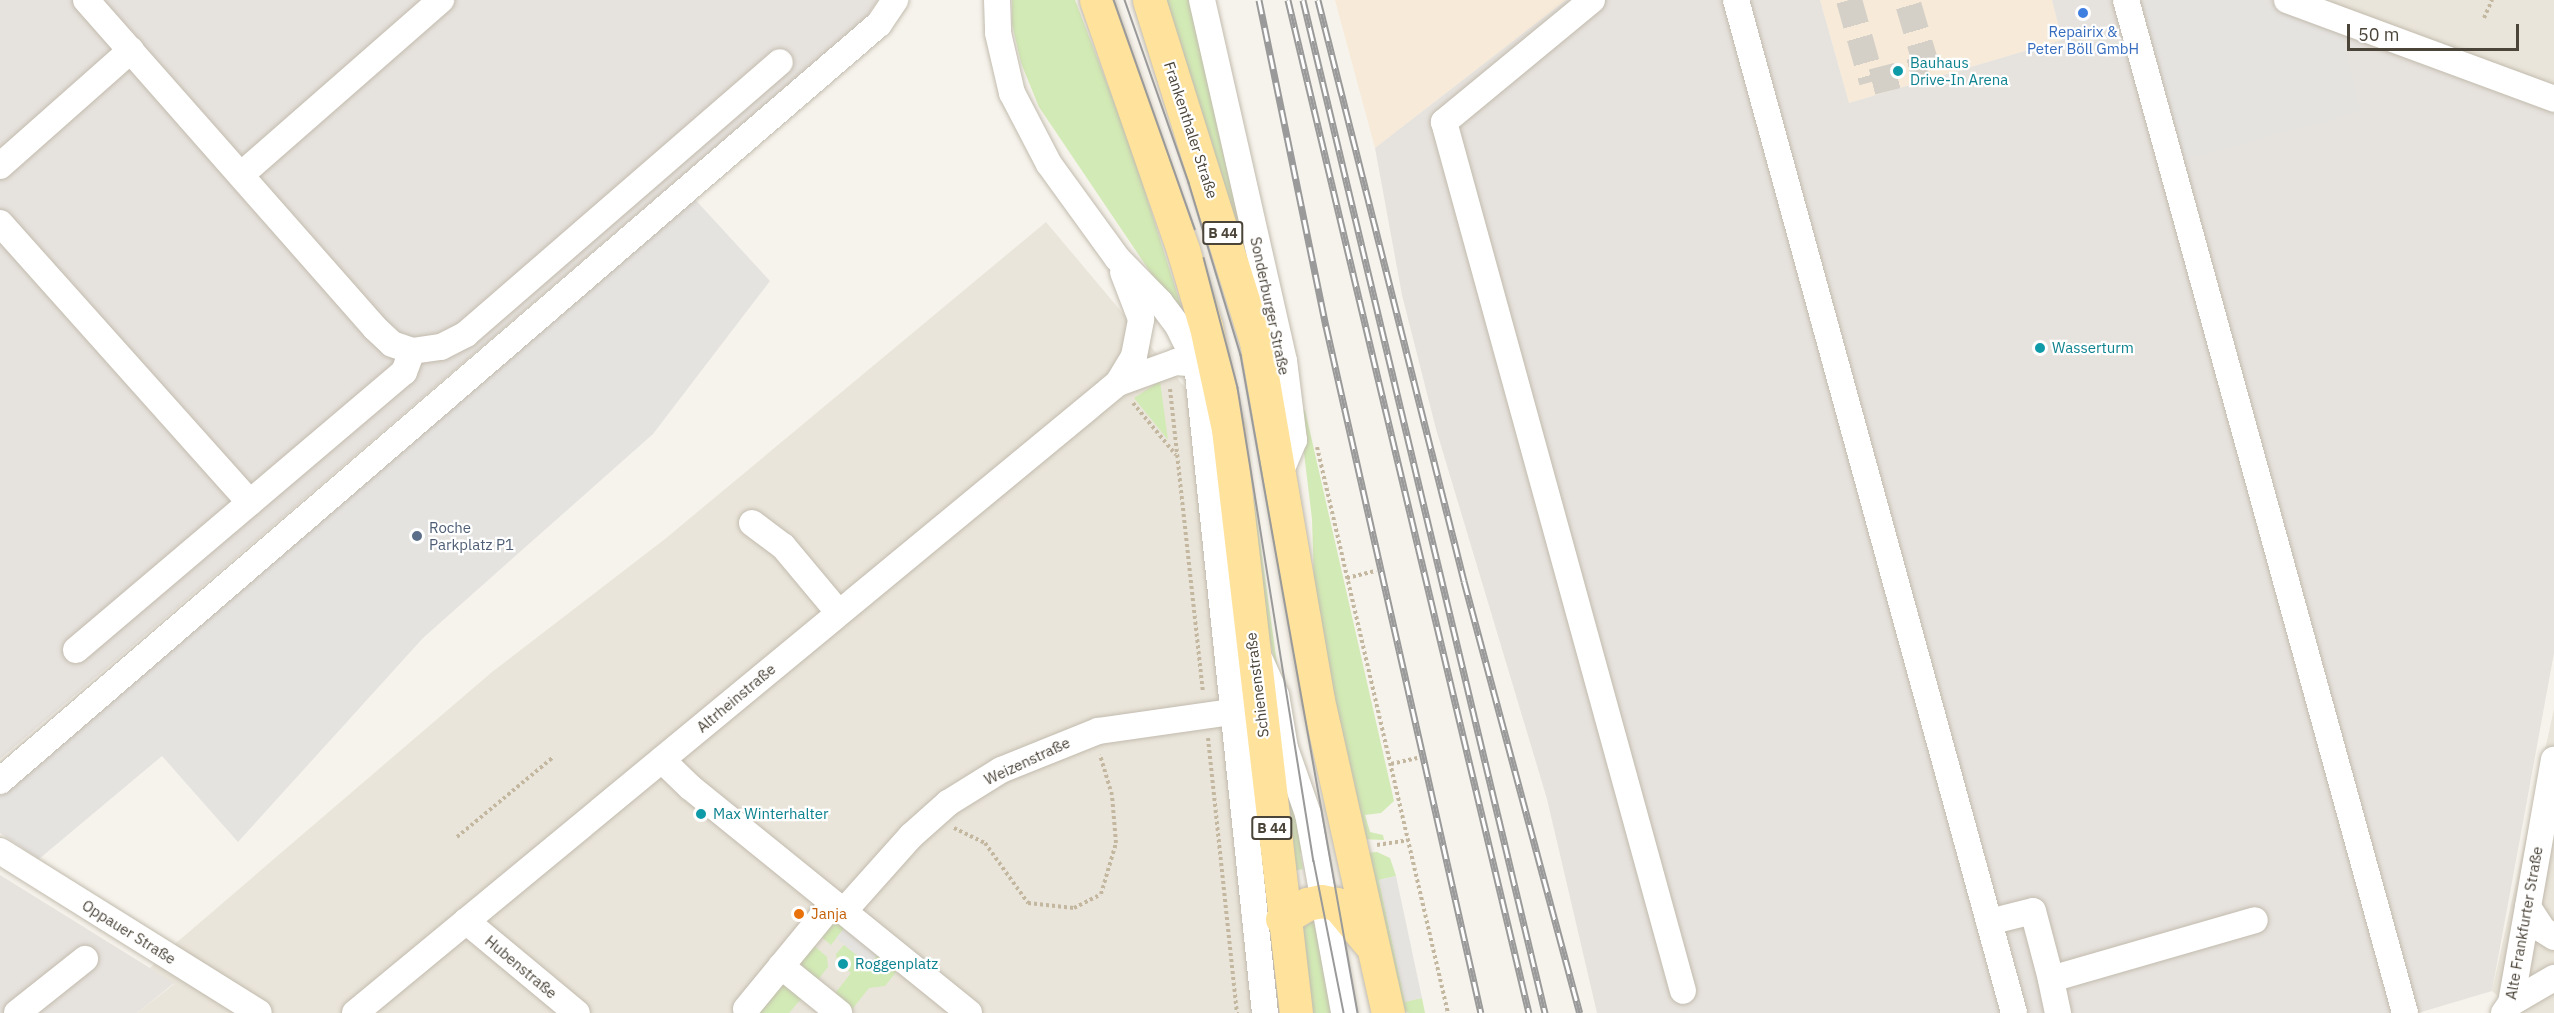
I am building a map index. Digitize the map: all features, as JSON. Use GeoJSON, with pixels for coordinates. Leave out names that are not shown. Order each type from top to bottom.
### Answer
{"type":"FeatureCollection","features":[{"type":"Feature","properties":{"kind":"main road","name":"B 44"},"geometry":{"type":"LineString","coordinates":[[1096,0],[1183,250],[1206,327],[1228,429]]}},
{"type":"Feature","properties":{"kind":"main road","name":"Frankenthaler Straße"},"geometry":{"type":"LineString","coordinates":[[1149,0],[1256,341],[1281,470]]}},
{"type":"Feature","properties":{"kind":"main road","name":"Schienenstraße"},"geometry":{"type":"LineString","coordinates":[[1228,429],[1252,643],[1245,710],[1296,1013]]}},
{"type":"Feature","properties":{"kind":"main road","name":"B 44"},"geometry":{"type":"LineString","coordinates":[[1281,470],[1318,700],[1388,1013]]}},
{"type":"Feature","properties":{"kind":"main road","name":"B 44"},"geometry":{"type":"LineString","coordinates":[[1321,901],[1337,904],[1374,949]]}},
{"type":"Feature","properties":{"kind":"main road"},"geometry":{"type":"LineString","coordinates":[[1282,919],[1307,904],[1321,901]]}},
{"type":"Feature","properties":{"kind":"street"},"geometry":{"type":"LineString","coordinates":[[86,0],[375,328],[392,344],[412,351],[441,347],[466,334],[780,62]]}},
{"type":"Feature","properties":{"kind":"street"},"geometry":{"type":"LineString","coordinates":[[241,175],[441,0]]}},
{"type":"Feature","properties":{"kind":"street"},"geometry":{"type":"LineString","coordinates":[[0,781],[879,24],[895,0]]}},
{"type":"Feature","properties":{"kind":"street"},"geometry":{"type":"LineString","coordinates":[[997,0],[1005,68],[1016,102],[1049,164],[1117,258]]}},
{"type":"Feature","properties":{"kind":"street","name":"Sonderburger Straße"},"geometry":{"type":"LineString","coordinates":[[1202,0],[1284,361],[1294,440],[1281,470]]}},
{"type":"Feature","properties":{"kind":"street"},"geometry":{"type":"LineString","coordinates":[[1592,0],[1444,122],[1683,991]]}},
{"type":"Feature","properties":{"kind":"street"},"geometry":{"type":"LineString","coordinates":[[1736,0],[2014,1013]]}},
{"type":"Feature","properties":{"kind":"street"},"geometry":{"type":"LineString","coordinates":[[2126,0],[2405,1013]]}},
{"type":"Feature","properties":{"kind":"street"},"geometry":{"type":"LineString","coordinates":[[2287,0],[2554,99]]}},
{"type":"Feature","properties":{"kind":"street"},"geometry":{"type":"LineString","coordinates":[[0,166],[130,50]]}},
{"type":"Feature","properties":{"kind":"street"},"geometry":{"type":"LineString","coordinates":[[0,223],[250,503]]}},
{"type":"Feature","properties":{"kind":"street","name":"Schienenstraße"},"geometry":{"type":"LineString","coordinates":[[1117,258],[1160,302],[1178,326],[1228,429]]}},
{"type":"Feature","properties":{"kind":"street","name":"Altrheinstraße"},"geometry":{"type":"LineString","coordinates":[[1117,258],[1137,305],[1139,328],[1134,356],[1118,383]]}},
{"type":"Feature","properties":{"kind":"street"},"geometry":{"type":"LineString","coordinates":[[76,650],[404,372],[412,351]]}},
{"type":"Feature","properties":{"kind":"street","name":"Altrheinstraße"},"geometry":{"type":"LineString","coordinates":[[355,1013],[1118,383],[1165,364],[1197,364]]}},
{"type":"Feature","properties":{"kind":"street","name":"Schienenstraße"},"geometry":{"type":"LineString","coordinates":[[1197,364],[1245,710],[1265,1013]]}},
{"type":"Feature","properties":{"kind":"street"},"geometry":{"type":"LineString","coordinates":[[752,523],[783,546],[839,613]]}},
{"type":"Feature","properties":{"kind":"street"},"geometry":{"type":"LineString","coordinates":[[1252,643],[1276,695],[1285,748],[1308,814],[1321,901],[1344,1013]]}},
{"type":"Feature","properties":{"kind":"street","name":"Weizenstraße"},"geometry":{"type":"LineString","coordinates":[[838,907],[932,817],[1001,770],[1098,731],[1245,710]]}},
{"type":"Feature","properties":{"kind":"street"},"geometry":{"type":"LineString","coordinates":[[662,760],[690,788],[969,1013]]}},
{"type":"Feature","properties":{"kind":"street","name":"Alte Frankfurter Straße"},"geometry":{"type":"LineString","coordinates":[[2508,1008],[2554,760]]}},
{"type":"Feature","properties":{"kind":"street","name":"Oppauer Straße"},"geometry":{"type":"LineString","coordinates":[[0,851],[259,1013]]}},
{"type":"Feature","properties":{"kind":"street"},"geometry":{"type":"LineString","coordinates":[[746,1009],[781,966],[838,907]]}},
{"type":"Feature","properties":{"kind":"street"},"geometry":{"type":"LineString","coordinates":[[2528,907],[2544,930],[2554,937]]}},
{"type":"Feature","properties":{"kind":"street"},"geometry":{"type":"LineString","coordinates":[[1989,922],[2033,911],[2058,1013]]}},
{"type":"Feature","properties":{"kind":"street"},"geometry":{"type":"LineString","coordinates":[[2051,979],[2255,920]]}},
{"type":"Feature","properties":{"kind":"street","name":"Hubenstraße"},"geometry":{"type":"LineString","coordinates":[[466,921],[577,1013]]}},
{"type":"Feature","properties":{"kind":"street"},"geometry":{"type":"LineString","coordinates":[[18,1013],[85,959]]}},
{"type":"Feature","properties":{"kind":"street"},"geometry":{"type":"LineString","coordinates":[[781,966],[840,1013]]}},
{"type":"Feature","properties":{"kind":"street"},"geometry":{"type":"LineString","coordinates":[[2508,1008],[2554,978]]}},
{"type":"Feature","properties":{"kind":"path"},"geometry":{"type":"LineString","coordinates":[[2484,18],[2492,0]]}},
{"type":"Feature","properties":{"kind":"path"},"geometry":{"type":"LineString","coordinates":[[1165,364],[1237,1013]]}},
{"type":"Feature","properties":{"kind":"path"},"geometry":{"type":"LineString","coordinates":[[1118,383],[1177,456]]}},
{"type":"Feature","properties":{"kind":"path"},"geometry":{"type":"LineString","coordinates":[[1315,441],[1448,1013]]}},
{"type":"Feature","properties":{"kind":"path"},"geometry":{"type":"LineString","coordinates":[[1347,578],[1376,571]]}},
{"type":"Feature","properties":{"kind":"path"},"geometry":{"type":"LineString","coordinates":[[932,817],[985,843],[1028,903],[1074,908],[1101,894],[1116,843],[1112,795],[1101,765],[1098,731]]}},
{"type":"Feature","properties":{"kind":"path"},"geometry":{"type":"LineString","coordinates":[[457,837],[552,758]]}},
{"type":"Feature","properties":{"kind":"path"},"geometry":{"type":"LineString","coordinates":[[1391,764],[1417,758]]}},
{"type":"Feature","properties":{"kind":"shaded area"},"geometry":{"type":"Polygon","coordinates":[[[0,0],[878,0],[865,19],[0,759],[0,0]]]}},
{"type":"Feature","properties":{"kind":"shaded area"},"geometry":{"type":"Polygon","coordinates":[[[1335,0],[1566,0],[1375,148],[1335,0]]]}},
{"type":"Feature","properties":{"kind":"shaded area"},"geometry":{"type":"Polygon","coordinates":[[[1566,0],[1820,0],[1849,103],[2062,40],[2052,0],[2272,0],[2554,105],[2554,653],[2492,991],[2418,1013],[1597,1013],[1547,799],[1436,429],[1402,295],[1375,148],[1566,0]]]}},
{"type":"Feature","properties":{"kind":"shaded area","name":"Bauhaus Drive-In Arena"},"geometry":{"type":"Polygon","coordinates":[[[1820,0],[2052,0],[2062,40],[1849,103],[1820,0]]]}},
{"type":"Feature","properties":{"kind":"shaded area"},"geometry":{"type":"Polygon","coordinates":[[[2142,0],[2259,0],[2340,30],[2362,111],[2185,160],[2142,0]]]}},
{"type":"Feature","properties":{"kind":"shaded area"},"geometry":{"type":"Polygon","coordinates":[[[2272,0],[2554,0],[2554,105],[2272,0]]]}},
{"type":"Feature","properties":{"kind":"shaded area","name":"Roche Parkplatz P1"},"geometry":{"type":"Polygon","coordinates":[[[691,195],[770,281],[653,434],[423,638],[238,842],[162,756],[39,859],[0,833],[0,793],[691,195]]]}},
{"type":"Feature","properties":{"kind":"shaded area"},"geometry":{"type":"Polygon","coordinates":[[[1046,222],[1210,417],[1276,1013],[137,1013],[174,984],[150,968],[176,943],[492,672],[665,539],[1046,222]]]}},
{"type":"Feature","properties":{"kind":"shaded area"},"geometry":{"type":"Polygon","coordinates":[[[2554,709],[2554,1013],[2517,1013],[2492,991],[2554,709]]]}},
{"type":"Feature","properties":{"kind":"shaded area"},"geometry":{"type":"Polygon","coordinates":[[[0,875],[174,983],[137,1013],[0,1013],[0,875]]]}},
{"type":"Feature","properties":{"kind":"shaded area"},"geometry":{"type":"Polygon","coordinates":[[[1396,876],[1422,998],[1405,1002],[1379,880],[1396,876]]]}},
{"type":"Feature","properties":{"kind":"shaded area"},"geometry":{"type":"Polygon","coordinates":[[[846,926],[879,953],[869,965],[836,938],[846,926]]]}},
{"type":"Feature","properties":{"kind":"green space"},"geometry":{"type":"Polygon","coordinates":[[[1012,0],[1075,0],[1129,141],[1188,328],[1039,107],[1021,63],[1012,24],[1012,0]]]}},
{"type":"Feature","properties":{"kind":"green space"},"geometry":{"type":"Polygon","coordinates":[[[1163,0],[1193,0],[1263,317],[1163,0]]]}},
{"type":"Feature","properties":{"kind":"green space"},"geometry":{"type":"Polygon","coordinates":[[[1160,381],[1168,440],[1134,398],[1160,381]]]}},
{"type":"Feature","properties":{"kind":"green space"},"geometry":{"type":"Polygon","coordinates":[[[1305,410],[1394,801],[1381,813],[1365,815],[1370,832],[1383,835],[1384,840],[1361,839],[1315,613],[1312,519],[1299,412],[1305,410]]]}},
{"type":"Feature","properties":{"kind":"green space"},"geometry":{"type":"Polygon","coordinates":[[[1247,498],[1254,498],[1278,671],[1260,607],[1247,498]]]}},
{"type":"Feature","properties":{"kind":"green space"},"geometry":{"type":"Polygon","coordinates":[[[1279,749],[1309,851],[1300,853],[1303,869],[1288,872],[1279,749]]]}},
{"type":"Feature","properties":{"kind":"green space"},"geometry":{"type":"Polygon","coordinates":[[[1377,852],[1390,858],[1396,876],[1379,880],[1405,1001],[1422,998],[1425,1013],[1409,1013],[1399,1008],[1364,853],[1377,852]]]}},
{"type":"Feature","properties":{"kind":"green space"},"geometry":{"type":"Polygon","coordinates":[[[1319,917],[1339,1013],[1307,1013],[1301,929],[1319,917]]]}},
{"type":"Feature","properties":{"kind":"green space"},"geometry":{"type":"Polygon","coordinates":[[[839,920],[846,926],[831,945],[818,934],[828,922],[839,920]]]}},
{"type":"Feature","properties":{"kind":"green space"},"geometry":{"type":"Polygon","coordinates":[[[811,943],[827,957],[828,967],[812,987],[789,969],[811,943]]]}},
{"type":"Feature","properties":{"kind":"green space"},"geometry":{"type":"Polygon","coordinates":[[[844,945],[869,965],[879,953],[897,971],[885,986],[869,988],[850,1012],[832,997],[851,973],[837,962],[836,954],[844,945]]]}},
{"type":"Feature","properties":{"kind":"green space"},"geometry":{"type":"Polygon","coordinates":[[[785,974],[807,992],[789,1013],[754,1013],[785,974]]]}},
{"type":"Feature","properties":{"kind":"tunnel"},"geometry":{"type":"LineString","coordinates":[[1849,0],[1872,82],[1927,68],[1907,0]]}},
{"type":"Feature","properties":{"kind":"tram line"},"geometry":{"type":"LineString","coordinates":[[1114,0],[1195,229]]}},
{"type":"Feature","properties":{"kind":"tram line"},"geometry":{"type":"LineString","coordinates":[[1125,0],[1189,183],[1241,355],[1358,1013]]}},
{"type":"Feature","properties":{"kind":"tram line"},"geometry":{"type":"LineString","coordinates":[[1204,258],[1238,388],[1314,861],[1344,1013]]}},
{"type":"Feature","properties":{"kind":"railway"},"geometry":{"type":"LineString","coordinates":[[1259,0],[1326,326],[1481,1013]]}},
{"type":"Feature","properties":{"kind":"railway"},"geometry":{"type":"LineString","coordinates":[[1288,0],[1529,1013]]}},
{"type":"Feature","properties":{"kind":"railway"},"geometry":{"type":"LineString","coordinates":[[1303,0],[1545,1013]]}},
{"type":"Feature","properties":{"kind":"railway"},"geometry":{"type":"LineString","coordinates":[[1318,0],[1464,581],[1580,1013]]}},
{"type":"Feature","properties":{"kind":"place","name":"Repairix & Peter Böll GmbH"},"geometry":{"type":"Point","coordinates":[2083,13]}},
{"type":"Feature","properties":{"kind":"place","name":"Bauhaus Drive-In Arena"},"geometry":{"type":"Point","coordinates":[1898,71]}},
{"type":"Feature","properties":{"kind":"place","name":"Wasserturm"},"geometry":{"type":"Point","coordinates":[2040,348]}},
{"type":"Feature","properties":{"kind":"place","name":"Roche Parkplatz P1"},"geometry":{"type":"Point","coordinates":[417,536]}},
{"type":"Feature","properties":{"kind":"place","name":"Max Winterhalter"},"geometry":{"type":"Point","coordinates":[701,814]}},
{"type":"Feature","properties":{"kind":"place","name":"Janja"},"geometry":{"type":"Point","coordinates":[799,914]}},
{"type":"Feature","properties":{"kind":"place","name":"Roggenplatz"},"geometry":{"type":"Point","coordinates":[843,964]}}]}
